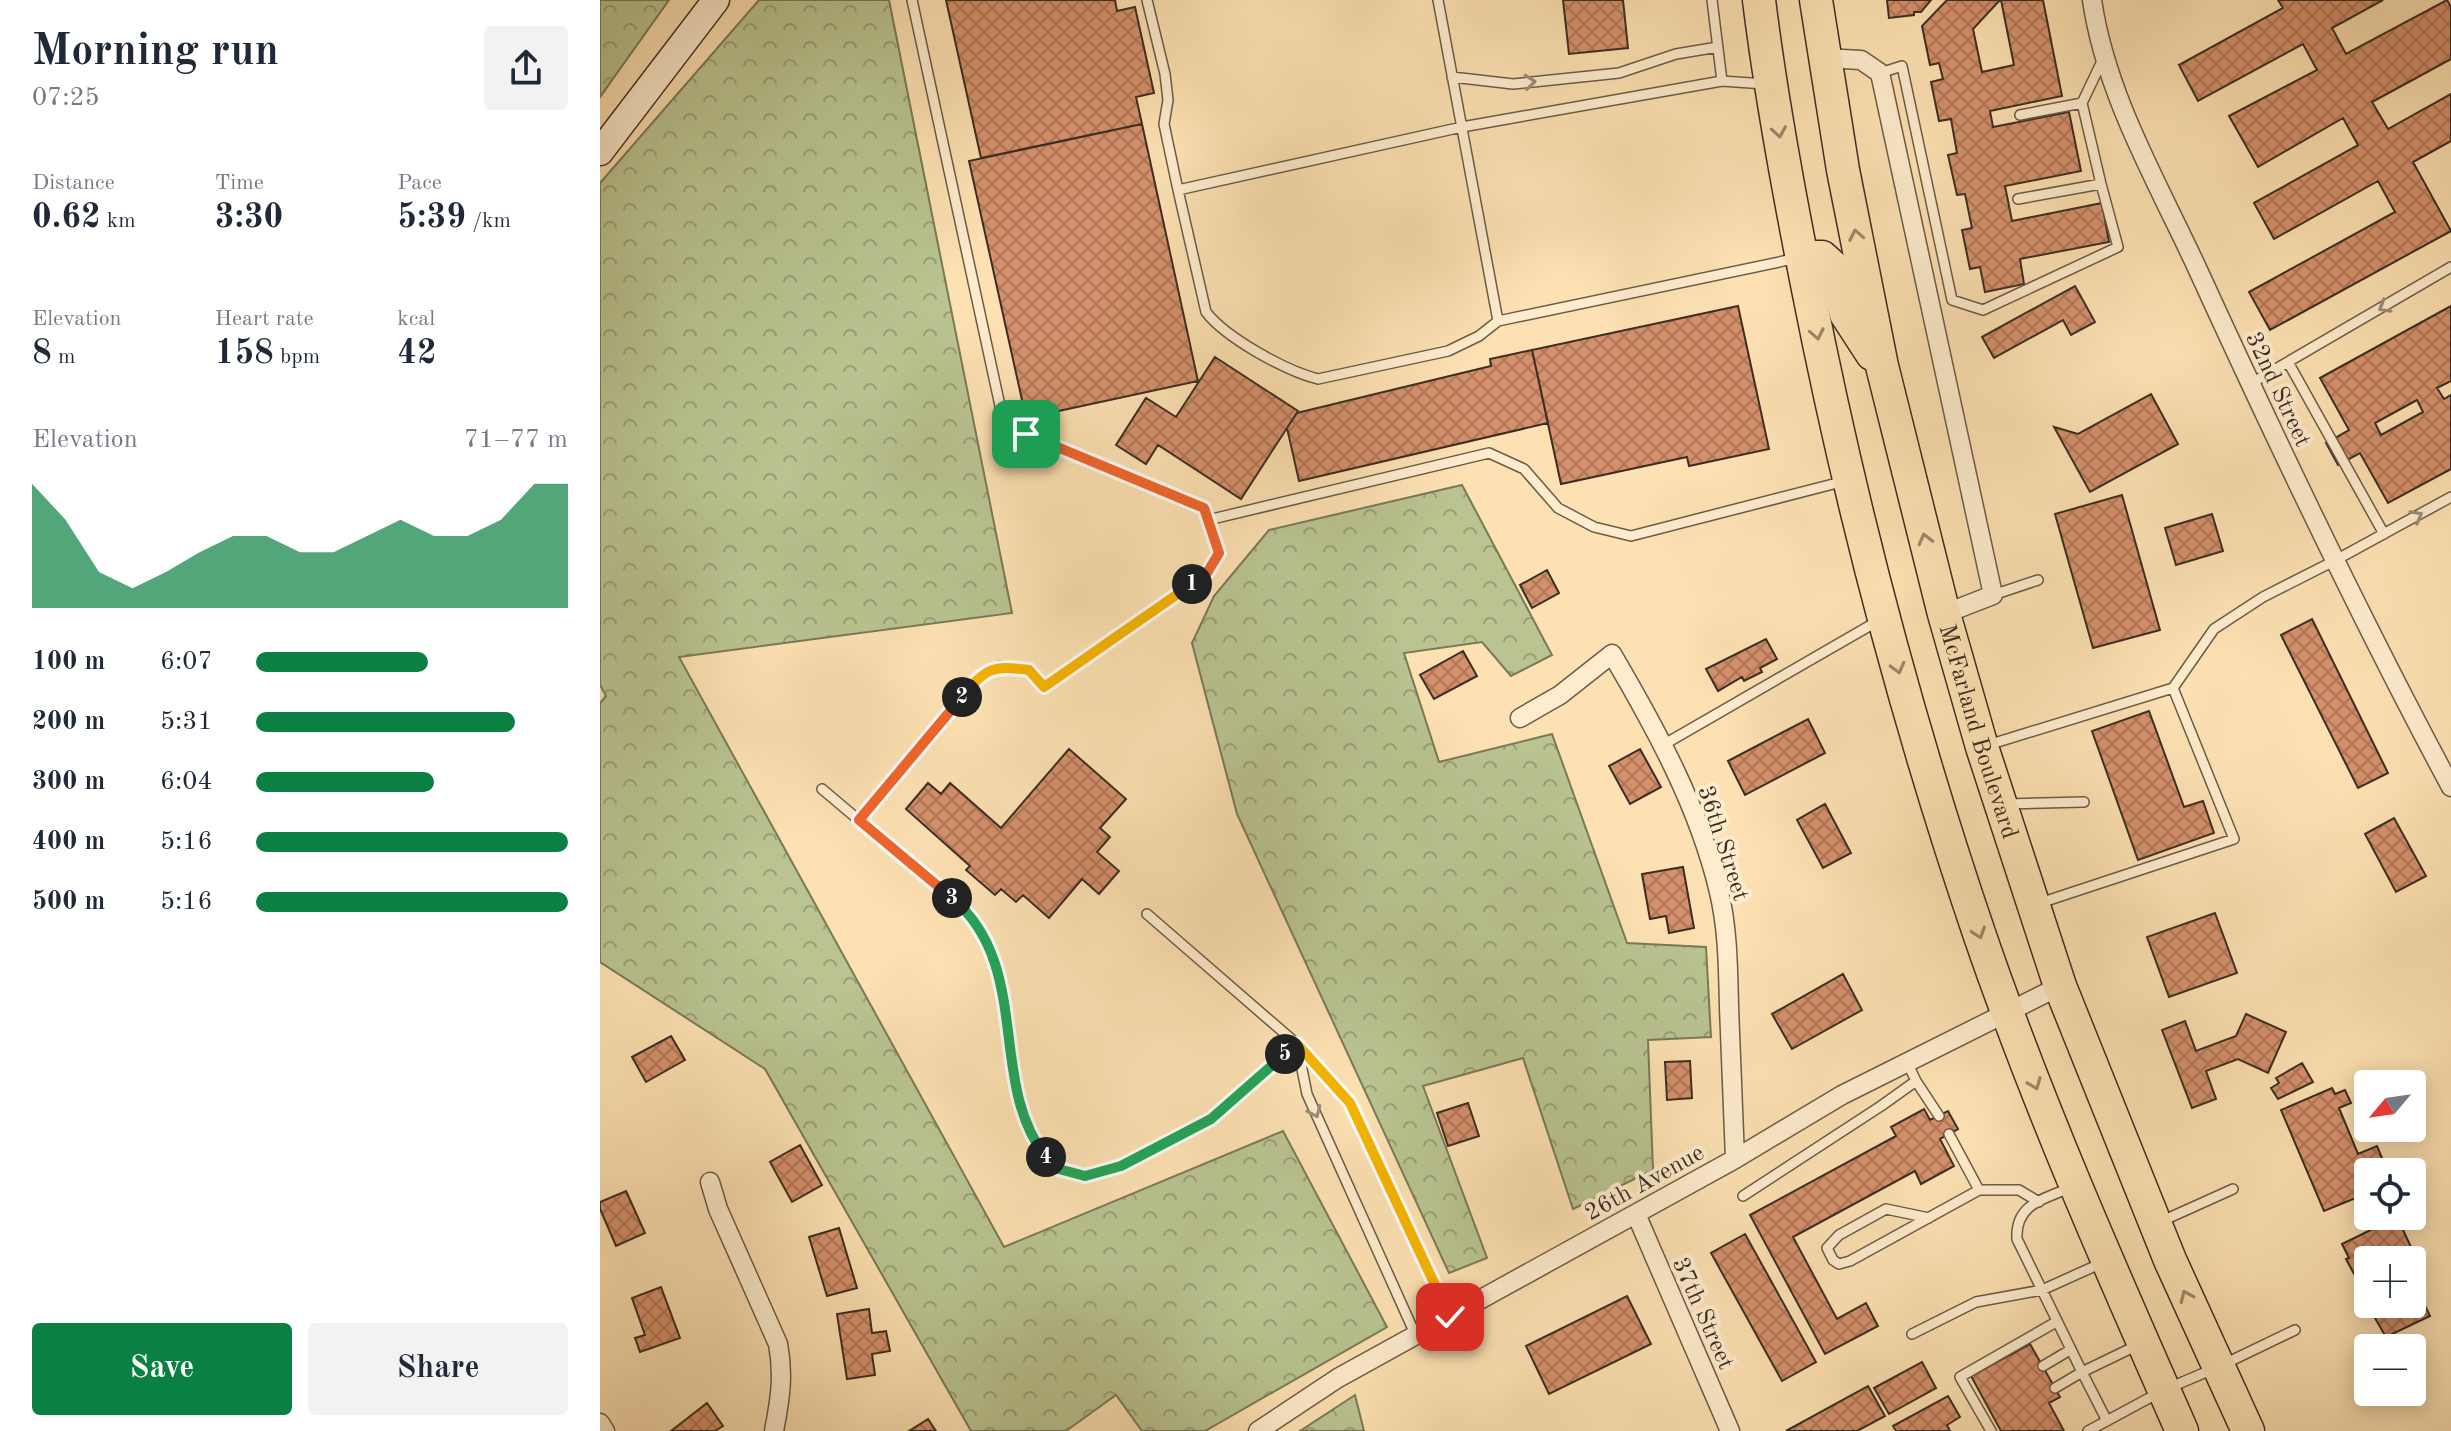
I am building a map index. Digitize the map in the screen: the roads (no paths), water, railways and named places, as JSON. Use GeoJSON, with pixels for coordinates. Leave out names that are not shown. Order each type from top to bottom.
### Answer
{"type":"FeatureCollection","features":[{"type":"Feature","properties":{"kind":"highway"},"geometry":{"type":"LineString","coordinates":[[1759,0],[1801,257],[1849,481],[1931,785],[2008,1011],[2076,1186],[2164,1390],[2178,1430]]}},
{"type":"Feature","properties":{"kind":"highway","name":"McFarland Boulevard"},"geometry":{"type":"LineString","coordinates":[[1816,0],[1824,58],[1882,366],[1944,614],[1982,747],[2060,986],[2155,1224],[2248,1431]]}},
{"type":"Feature","properties":{"kind":"highway"},"geometry":{"type":"LineString","coordinates":[[1801,257],[1822,257],[1833,267],[1846,314],[1882,366]]}},
{"type":"Feature","properties":{"kind":"street"},"geometry":{"type":"LineString","coordinates":[[600,152],[716,0]]}},
{"type":"Feature","properties":{"kind":"street","name":"32nd Street"},"geometry":{"type":"LineString","coordinates":[[2092,0],[2120,102],[2334,561],[2398,689],[2444,757],[2451,787]]}},
{"type":"Feature","properties":{"kind":"street"},"geometry":{"type":"LineString","coordinates":[[1824,58],[1861,60],[1880,73],[1993,595],[1944,614]]}},
{"type":"Feature","properties":{"kind":"street","name":"36th Street"},"geometry":{"type":"LineString","coordinates":[[1520,718],[1560,695],[1612,654],[1663,745],[1699,828],[1719,893],[1727,938],[1735,1159]]}},
{"type":"Feature","properties":{"kind":"street","name":"26th Avenue"},"geometry":{"type":"LineString","coordinates":[[1258,1431],[1338,1378],[1735,1159],[1842,1095],[2060,986]]}},
{"type":"Feature","properties":{"kind":"street"},"geometry":{"type":"LineString","coordinates":[[710,1182],[718,1209],[778,1344],[783,1367],[782,1390],[774,1431]]}},
{"type":"Feature","properties":{"kind":"street","name":"37th Street"},"geometry":{"type":"LineString","coordinates":[[1636,1214],[1730,1431]]}},
{"type":"Feature","properties":{"kind":"street"},"geometry":{"type":"LineString","coordinates":[[600,1423],[605,1431]]}},
{"type":"Feature","properties":{"kind":"lane"},"geometry":{"type":"LineString","coordinates":[[859,820],[978,678],[1000,666],[1029,670],[1044,687],[1207,573],[1219,553],[1204,508],[1026,434],[1002,415],[912,0]]}},
{"type":"Feature","properties":{"kind":"lane"},"geometry":{"type":"LineString","coordinates":[[1147,0],[1166,85],[1168,100],[1164,124],[1206,312],[1217,327],[1298,374],[1318,379],[1448,351],[1479,336],[1498,321],[1801,257]]}},
{"type":"Feature","properties":{"kind":"lane"},"geometry":{"type":"LineString","coordinates":[[1438,0],[1498,321]]}},
{"type":"Feature","properties":{"kind":"lane"},"geometry":{"type":"LineString","coordinates":[[1712,0],[1722,81]]}},
{"type":"Feature","properties":{"kind":"lane"},"geometry":{"type":"LineString","coordinates":[[1452,77],[1513,84],[1619,73],[1676,54],[1718,47]]}},
{"type":"Feature","properties":{"kind":"lane"},"geometry":{"type":"LineString","coordinates":[[1880,73],[1902,66],[1952,300],[1983,310],[2118,247],[2082,103],[2105,53]]}},
{"type":"Feature","properties":{"kind":"lane"},"geometry":{"type":"LineString","coordinates":[[1178,190],[1462,127],[1722,81],[1772,85]]}},
{"type":"Feature","properties":{"kind":"lane"},"geometry":{"type":"LineString","coordinates":[[2020,115],[2082,103]]}},
{"type":"Feature","properties":{"kind":"lane"},"geometry":{"type":"LineString","coordinates":[[2018,199],[2101,184]]}},
{"type":"Feature","properties":{"kind":"lane"},"geometry":{"type":"LineString","coordinates":[[2250,385],[2451,267]]}},
{"type":"Feature","properties":{"kind":"lane"},"geometry":{"type":"LineString","coordinates":[[2288,362],[2384,534]]}},
{"type":"Feature","properties":{"kind":"lane"},"geometry":{"type":"LineString","coordinates":[[1208,520],[1489,453],[1524,469],[1558,508],[1594,527],[1631,536],[1849,481]]}},
{"type":"Feature","properties":{"kind":"lane"},"geometry":{"type":"LineString","coordinates":[[1982,747],[2173,688],[2214,629],[2263,597],[2451,497]]}},
{"type":"Feature","properties":{"kind":"lane"},"geometry":{"type":"LineString","coordinates":[[1993,595],[2038,580]]}},
{"type":"Feature","properties":{"kind":"lane"},"geometry":{"type":"LineString","coordinates":[[1663,745],[1885,617]]}},
{"type":"Feature","properties":{"kind":"lane"},"geometry":{"type":"LineString","coordinates":[[2033,906],[2234,839],[2173,688]]}},
{"type":"Feature","properties":{"kind":"lane"},"geometry":{"type":"LineString","coordinates":[[822,789],[963,908],[990,948],[999,973],[1022,1115],[1034,1142],[1055,1168],[1085,1176],[1121,1166],[1211,1119],[1297,1044]]}},
{"type":"Feature","properties":{"kind":"lane"},"geometry":{"type":"LineString","coordinates":[[2000,804],[2084,802]]}},
{"type":"Feature","properties":{"kind":"lane"},"geometry":{"type":"LineString","coordinates":[[1147,914],[1297,1044],[1350,1103],[1450,1317]]}},
{"type":"Feature","properties":{"kind":"lane"},"geometry":{"type":"LineString","coordinates":[[1297,1044],[1307,1094],[1416,1336]]}},
{"type":"Feature","properties":{"kind":"lane"},"geometry":{"type":"LineString","coordinates":[[1907,1062],[1939,1116]]}},
{"type":"Feature","properties":{"kind":"lane"},"geometry":{"type":"LineString","coordinates":[[1743,1196],[1916,1081]]}},
{"type":"Feature","properties":{"kind":"lane"},"geometry":{"type":"LineString","coordinates":[[1949,1134],[1979,1190]]}},
{"type":"Feature","properties":{"kind":"lane"},"geometry":{"type":"LineString","coordinates":[[2076,1186],[2024,1210],[2016,1223],[2017,1239],[2107,1421]]}},
{"type":"Feature","properties":{"kind":"lane"},"geometry":{"type":"LineString","coordinates":[[2155,1224],[2233,1189]]}},
{"type":"Feature","properties":{"kind":"lane"},"geometry":{"type":"LineString","coordinates":[[1929,1218],[1886,1209],[1839,1235],[1827,1248],[1839,1264],[1850,1261],[1929,1218],[1979,1190],[2019,1190],[2039,1202]]}},
{"type":"Feature","properties":{"kind":"lane"},"geometry":{"type":"LineString","coordinates":[[1912,1334],[1976,1302],[2042,1290],[2107,1261]]}},
{"type":"Feature","properties":{"kind":"lane"},"geometry":{"type":"LineString","coordinates":[[1992,1426],[1980,1402],[1960,1377],[2056,1322]]}},
{"type":"Feature","properties":{"kind":"lane"},"geometry":{"type":"LineString","coordinates":[[2088,1431],[2164,1390],[2295,1330]]}},
{"type":"Feature","properties":{"kind":"lane"},"geometry":{"type":"LineString","coordinates":[[2055,1388],[2143,1342]]}},
{"type":"Feature","properties":{"kind":"lane"},"geometry":{"type":"LineString","coordinates":[[2043,1366],[2070,1350]]}}]}
